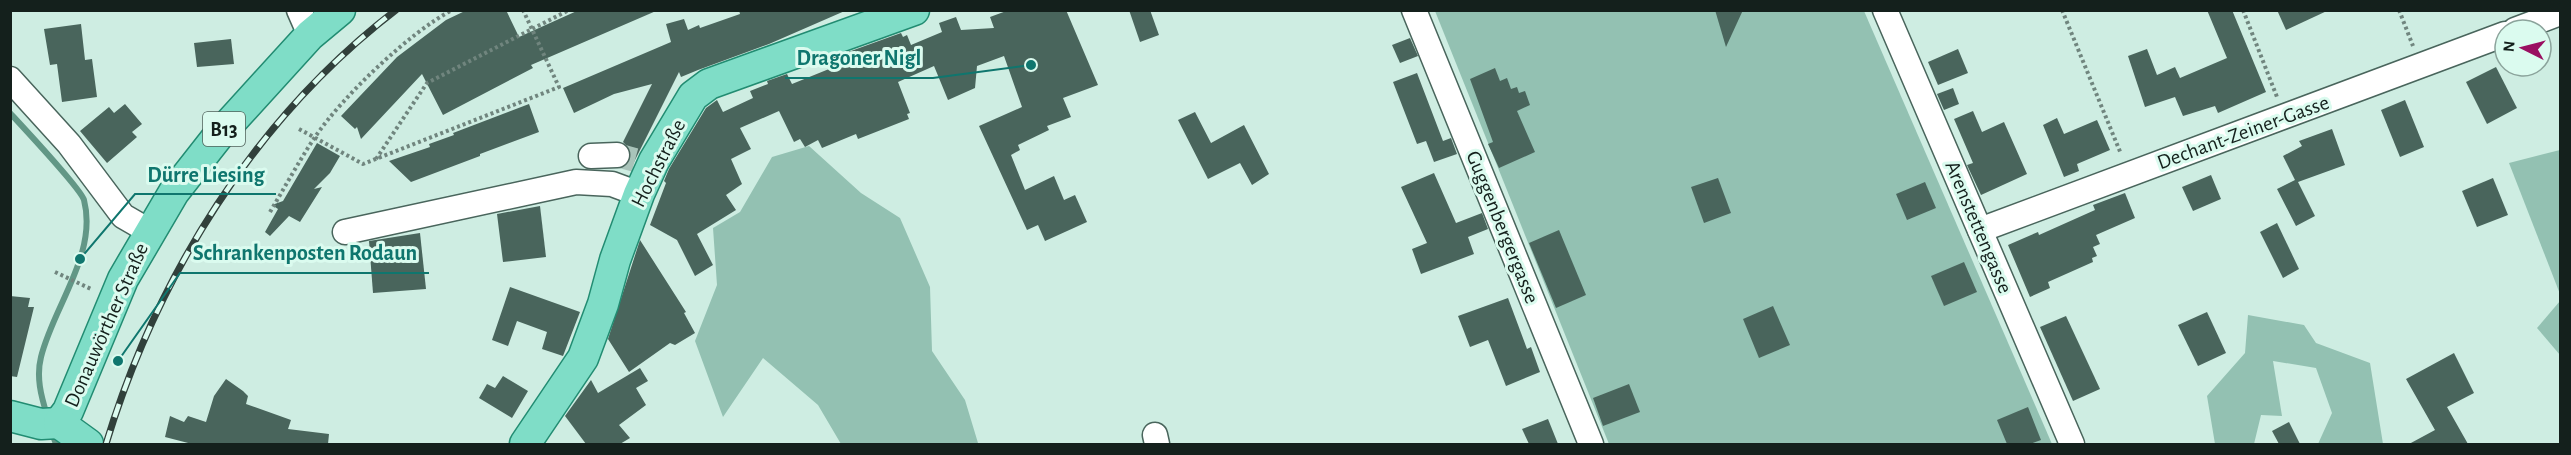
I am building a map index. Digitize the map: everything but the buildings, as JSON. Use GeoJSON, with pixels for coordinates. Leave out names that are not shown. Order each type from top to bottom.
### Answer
{"type":"FeatureCollection","features":[{"type":"Feature","properties":{"kind":"main road","name":"Hochstraße"},"geometry":{"type":"LineString","coordinates":[[525,444],[583,358],[639,194],[635,159],[693,96],[709,84],[914,10]]}},
{"type":"Feature","properties":{"kind":"main road","name":"Donauwörther Straße"},"geometry":{"type":"LineString","coordinates":[[59,423],[68,411],[123,279],[149,231],[174,192],[304,23],[334,12]]}},
{"type":"Feature","properties":{"kind":"main road"},"geometry":{"type":"LineString","coordinates":[[17,418],[41,424],[59,423],[88,444]]}},
{"type":"Feature","properties":{"kind":"street","name":"Guggenbergergasse"},"geometry":{"type":"LineString","coordinates":[[1414,10],[1591,444]]}},
{"type":"Feature","properties":{"kind":"street","name":"Arenstettengasse"},"geometry":{"type":"LineString","coordinates":[[1885,10],[2072,444]]}},
{"type":"Feature","properties":{"kind":"street","name":"Dechant-Zeiner-Gasse"},"geometry":{"type":"LineString","coordinates":[[1980,230],[2493,39]]}},
{"type":"Feature","properties":{"kind":"street"},"geometry":{"type":"LineString","coordinates":[[10,79],[31,105],[69,144],[123,216],[149,231]]}},
{"type":"Feature","properties":{"kind":"street"},"geometry":{"type":"LineString","coordinates":[[591,156],[635,159]]}},
{"type":"Feature","properties":{"kind":"street"},"geometry":{"type":"LineString","coordinates":[[345,232],[576,182],[612,184],[639,194]]}},
{"type":"Feature","properties":{"kind":"path"},"geometry":{"type":"LineString","coordinates":[[270,212],[315,137],[338,106],[404,44],[452,10]]}},
{"type":"Feature","properties":{"kind":"path"},"geometry":{"type":"LineString","coordinates":[[300,129],[363,164],[559,87],[523,10]]}},
{"type":"Feature","properties":{"kind":"path"},"geometry":{"type":"LineString","coordinates":[[376,159],[427,83],[569,10]]}},
{"type":"Feature","properties":{"kind":"path"},"geometry":{"type":"LineString","coordinates":[[2062,10],[2130,174]]}},
{"type":"Feature","properties":{"kind":"path"},"geometry":{"type":"LineString","coordinates":[[2243,10],[2285,117]]}},
{"type":"Feature","properties":{"kind":"path"},"geometry":{"type":"LineString","coordinates":[[2399,10],[2420,66]]}},
{"type":"Feature","properties":{"kind":"path"},"geometry":{"type":"LineString","coordinates":[[55,272],[93,290]]}},
{"type":"Feature","properties":{"kind":"green space"},"geometry":{"type":"Polygon","coordinates":[[[1435,11],[1864,11],[2052,444],[1609,444],[1435,11]]]}},
{"type":"Feature","properties":{"kind":"green space"},"geometry":{"type":"Polygon","coordinates":[[[809,146],[861,193],[900,218],[930,287],[932,351],[965,400],[978,443],[841,444],[818,405],[763,358],[723,417],[695,341],[717,285],[713,228],[740,212],[772,157],[809,146]]]}},
{"type":"Feature","properties":{"kind":"green space"},"geometry":{"type":"Polygon","coordinates":[[[2560,150],[2560,294],[2509,163],[2560,150]]]}},
{"type":"Feature","properties":{"kind":"green space"},"geometry":{"type":"Polygon","coordinates":[[[2560,301],[2560,355],[2537,328],[2560,301]]]}},
{"type":"Feature","properties":{"kind":"green space"},"geometry":{"type":"Polygon","coordinates":[[[2248,315],[2304,325],[2316,343],[2370,363],[2383,444],[2318,444],[2332,413],[2316,368],[2273,361],[2282,416],[2261,415],[2254,444],[2215,444],[2207,396],[2245,353],[2248,315]]]}},
{"type":"Feature","properties":{"kind":"waterway"},"geometry":{"type":"LineString","coordinates":[[10,113],[73,184],[84,200],[87,220],[80,260],[41,357],[39,379],[47,415]]}},
{"type":"Feature","properties":{"kind":"waterway"},"geometry":{"type":"LineString","coordinates":[[51,431],[56,444]]}},
{"type":"Feature","properties":{"kind":"tunnel"},"geometry":{"type":"LineString","coordinates":[[617,155],[635,160]]}},
{"type":"Feature","properties":{"kind":"railway"},"geometry":{"type":"LineString","coordinates":[[106,444],[127,382],[153,320],[183,261],[217,204],[256,150],[298,100],[345,53],[396,10]]}},
{"type":"Feature","properties":{"kind":"place","name":"Dragoner Nigl"},"geometry":{"type":"Point","coordinates":[1031,65]}},
{"type":"Feature","properties":{"kind":"place","name":"Dürre Liesing"},"geometry":{"type":"Point","coordinates":[80,259]}},
{"type":"Feature","properties":{"kind":"place","name":"Schrankenposten Rodaun"},"geometry":{"type":"Point","coordinates":[118,361]}}]}
